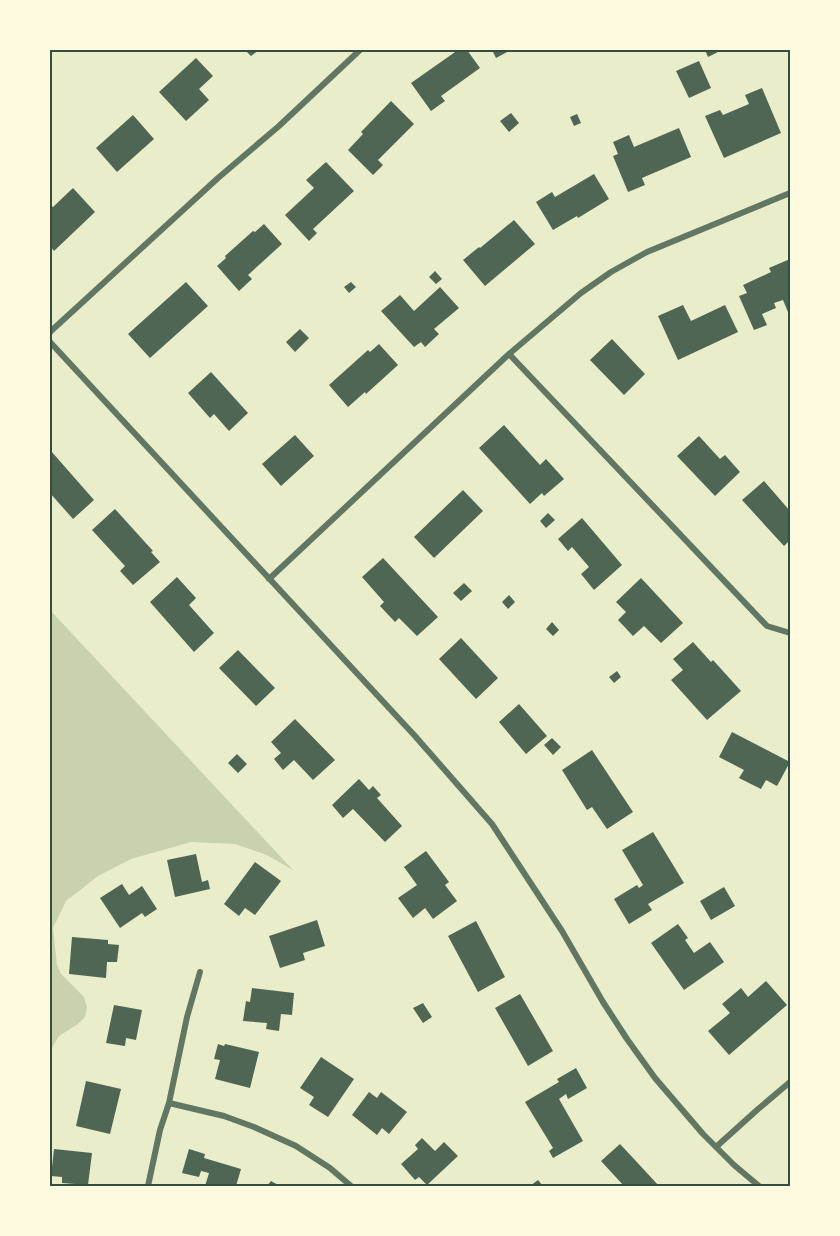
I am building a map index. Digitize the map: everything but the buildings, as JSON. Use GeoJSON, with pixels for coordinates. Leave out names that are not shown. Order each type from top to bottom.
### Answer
{"type":"FeatureCollection","features":[{"type":"Feature","properties":{"kind":"street"},"geometry":{"type":"LineString","coordinates":[[50,332],[360,50]]}},
{"type":"Feature","properties":{"kind":"street"},"geometry":{"type":"LineString","coordinates":[[269,579],[509,354],[581,293],[646,252],[790,193]]}},
{"type":"Feature","properties":{"kind":"street"},"geometry":{"type":"LineString","coordinates":[[50,342],[415,736],[492,824],[562,931],[603,1002],[655,1078],[703,1134],[759,1186]]}},
{"type":"Feature","properties":{"kind":"street"},"geometry":{"type":"LineString","coordinates":[[509,354],[767,626],[790,633]]}},
{"type":"Feature","properties":{"kind":"street"},"geometry":{"type":"LineString","coordinates":[[148,1186],[187,1017],[200,972]]}},
{"type":"Feature","properties":{"kind":"street"},"geometry":{"type":"LineString","coordinates":[[716,1147],[790,1082]]}},
{"type":"Feature","properties":{"kind":"street"},"geometry":{"type":"LineString","coordinates":[[169,1103],[224,1116],[296,1146],[330,1168],[351,1186]]}},
{"type":"Feature","properties":{"kind":"green space"},"geometry":{"type":"Polygon","coordinates":[[[50,610],[293,870],[267,855],[235,844],[191,842],[131,859],[98,876],[66,901],[53,928],[57,965],[61,974],[84,997],[87,1007],[85,1017],[59,1036],[50,1051],[50,610]]]}}]}
